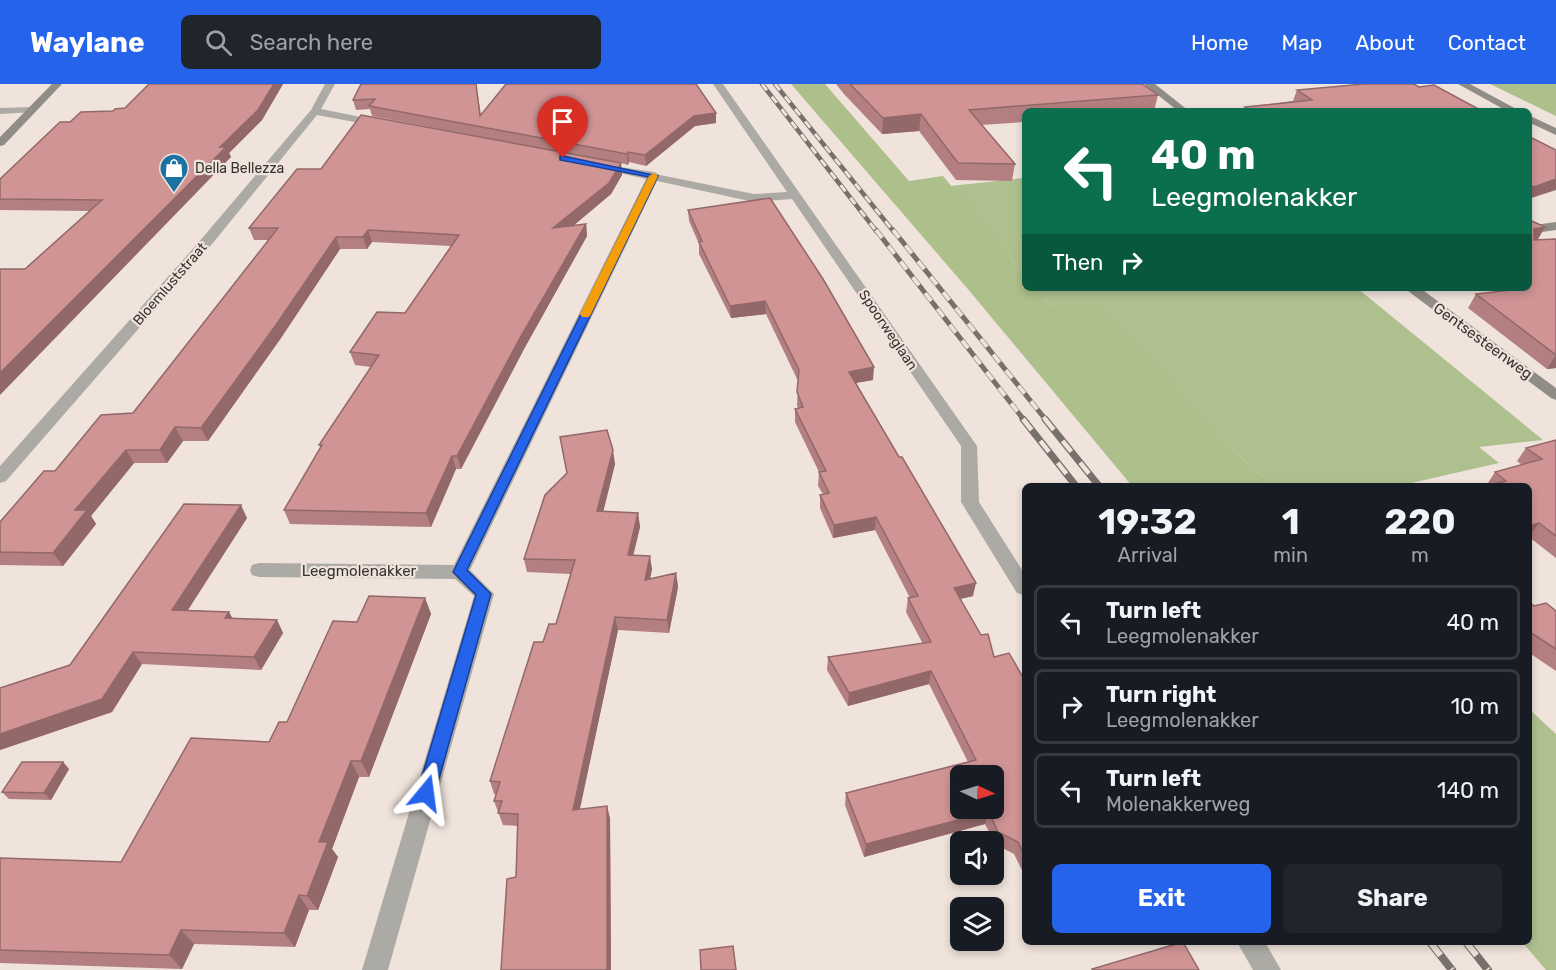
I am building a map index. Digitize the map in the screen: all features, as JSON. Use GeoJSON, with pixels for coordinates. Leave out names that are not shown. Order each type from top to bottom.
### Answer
{"type":"FeatureCollection","features":[{"type":"Feature","properties":{"kind":"street"},"geometry":{"type":"LineString","coordinates":[[0,143],[57,84]]}},
{"type":"Feature","properties":{"kind":"street","name":"Bloemluststraat"},"geometry":{"type":"LineString","coordinates":[[0,477],[171,283],[315,111],[330,84]]}},
{"type":"Feature","properties":{"kind":"street","name":"Spoorweglaan"},"geometry":{"type":"LineString","coordinates":[[718,84],[969,446],[970,502],[1022,585]]}},
{"type":"Feature","properties":{"kind":"street"},"geometry":{"type":"LineString","coordinates":[[1149,84],[1180,108]]}},
{"type":"Feature","properties":{"kind":"street"},"geometry":{"type":"LineString","coordinates":[[1463,84],[1509,108]]}},
{"type":"Feature","properties":{"kind":"street"},"geometry":{"type":"LineString","coordinates":[[0,111],[32,110]]}},
{"type":"Feature","properties":{"kind":"street"},"geometry":{"type":"LineString","coordinates":[[315,111],[397,127]]}},
{"type":"Feature","properties":{"kind":"street"},"geometry":{"type":"LineString","coordinates":[[1532,120],[1556,132]]}},
{"type":"Feature","properties":{"kind":"street"},"geometry":{"type":"LineString","coordinates":[[584,162],[754,198],[796,195]]}},
{"type":"Feature","properties":{"kind":"street"},"geometry":{"type":"LineString","coordinates":[[375,970],[484,594],[460,572],[654,176]]}},
{"type":"Feature","properties":{"kind":"street"},"geometry":{"type":"LineString","coordinates":[[1532,229],[1556,226]]}},
{"type":"Feature","properties":{"kind":"street","name":"Gentsesteenweg"},"geometry":{"type":"LineString","coordinates":[[1415,291],[1556,395]]}},
{"type":"Feature","properties":{"kind":"street","name":"Leegmolenakker"},"geometry":{"type":"LineString","coordinates":[[259,570],[460,572]]}},
{"type":"Feature","properties":{"kind":"street"},"geometry":{"type":"LineString","coordinates":[[1252,945],[1268,970]]}},
{"type":"Feature","properties":{"kind":"green space"},"geometry":{"type":"Polygon","coordinates":[[[791,84],[825,84],[909,181],[943,176],[1022,273],[1022,291],[1039,291],[1052,307],[1093,303],[1219,438],[1271,483],[1130,483],[967,288],[791,84]]]}},
{"type":"Feature","properties":{"kind":"green space"},"geometry":{"type":"Polygon","coordinates":[[[1490,84],[1556,84],[1556,116],[1490,84]]]}},
{"type":"Feature","properties":{"kind":"green space"},"geometry":{"type":"Polygon","coordinates":[[[1022,178],[1022,273],[950,186],[1022,178]]]}},
{"type":"Feature","properties":{"kind":"green space"},"geometry":{"type":"Polygon","coordinates":[[[1039,291],[1361,291],[1543,440],[1479,447],[1499,463],[1411,483],[1271,483],[1219,438],[1052,307],[1039,291]]]}},
{"type":"Feature","properties":{"kind":"green space"},"geometry":{"type":"Polygon","coordinates":[[[1532,712],[1556,734],[1556,970],[1546,970],[1525,945],[1532,945],[1532,712]]]}},
{"type":"Feature","properties":{"kind":"building"},"geometry":{"type":"Polygon","coordinates":[[[149,84],[274,84],[258,110],[220,147],[226,147],[0,373],[0,269],[25,269],[102,200],[0,199],[0,179],[60,122],[70,122],[81,112],[113,111],[125,108],[149,84]]]}},
{"type":"Feature","properties":{"kind":"building"},"geometry":{"type":"Polygon","coordinates":[[[361,84],[476,84],[480,116],[506,84],[696,84],[716,113],[694,116],[645,155],[628,152],[627,154],[369,106],[375,99],[353,100],[361,84]]]}},
{"type":"Feature","properties":{"kind":"building"},"geometry":{"type":"Polygon","coordinates":[[[850,84],[1142,84],[1158,95],[969,110],[1015,164],[958,163],[921,114],[883,118],[850,84]]]}},
{"type":"Feature","properties":{"kind":"building"},"geometry":{"type":"Polygon","coordinates":[[[1364,84],[1414,84],[1419,87],[1434,85],[1476,108],[1245,107],[1312,100],[1297,90],[1364,84]]]}},
{"type":"Feature","properties":{"kind":"building"},"geometry":{"type":"Polygon","coordinates":[[[361,115],[621,163],[609,183],[553,228],[586,224],[521,336],[457,456],[452,456],[426,513],[284,510],[322,445],[319,445],[379,355],[350,352],[377,312],[405,313],[459,235],[368,230],[363,237],[336,237],[201,428],[175,427],[160,450],[126,450],[75,510],[87,510],[53,553],[0,552],[0,522],[44,471],[55,471],[101,415],[133,413],[278,228],[249,228],[297,169],[321,169],[361,115]]]}},
{"type":"Feature","properties":{"kind":"building"},"geometry":{"type":"Polygon","coordinates":[[[1532,138],[1556,150],[1556,179],[1532,187],[1532,138]]]}},
{"type":"Feature","properties":{"kind":"building"},"geometry":{"type":"Polygon","coordinates":[[[770,198],[823,279],[874,367],[849,372],[976,583],[954,588],[981,635],[988,634],[994,657],[1009,653],[1022,676],[1022,850],[1018,842],[1004,835],[1004,831],[998,831],[992,819],[1004,819],[1004,765],[956,765],[976,760],[931,671],[849,693],[828,657],[931,642],[908,598],[918,596],[876,517],[834,525],[820,495],[829,493],[819,472],[826,471],[795,409],[803,407],[797,392],[799,370],[765,301],[730,306],[699,242],[702,241],[688,210],[770,198]]]}},
{"type":"Feature","properties":{"kind":"building"},"geometry":{"type":"Polygon","coordinates":[[[1532,221],[1545,227],[1534,229],[1534,240],[1556,239],[1556,355],[1476,294],[1532,291],[1532,221]]]}},
{"type":"Feature","properties":{"kind":"building"},"geometry":{"type":"Polygon","coordinates":[[[607,430],[613,450],[597,511],[638,513],[628,555],[650,556],[645,580],[676,573],[667,620],[615,617],[573,810],[607,806],[607,970],[501,970],[507,879],[516,877],[518,814],[498,813],[502,801],[494,801],[500,782],[490,781],[534,642],[543,642],[549,624],[556,624],[575,560],[524,559],[545,495],[567,473],[560,437],[607,430]]]}},
{"type":"Feature","properties":{"kind":"building"},"geometry":{"type":"Polygon","coordinates":[[[1556,440],[1556,536],[1539,523],[1532,525],[1532,483],[1498,483],[1506,481],[1495,472],[1542,459],[1526,448],[1556,440]]]}},
{"type":"Feature","properties":{"kind":"building"},"geometry":{"type":"Polygon","coordinates":[[[184,504],[241,505],[172,610],[229,612],[225,618],[277,620],[254,657],[133,652],[102,699],[0,734],[0,688],[70,665],[184,504]]]}},
{"type":"Feature","properties":{"kind":"building"},"geometry":{"type":"Polygon","coordinates":[[[369,596],[425,598],[361,761],[351,761],[319,842],[328,842],[307,896],[299,895],[284,933],[181,930],[169,955],[0,950],[0,858],[121,862],[191,738],[269,742],[279,722],[287,722],[333,621],[357,622],[369,596]]]}},
{"type":"Feature","properties":{"kind":"building"},"geometry":{"type":"Polygon","coordinates":[[[1546,603],[1556,611],[1556,649],[1532,634],[1532,604],[1534,606],[1546,603]]]}},
{"type":"Feature","properties":{"kind":"building"},"geometry":{"type":"Polygon","coordinates":[[[22,762],[63,762],[44,793],[2,792],[22,762]]]}},
{"type":"Feature","properties":{"kind":"building"},"geometry":{"type":"Polygon","coordinates":[[[950,767],[950,819],[962,819],[866,844],[846,793],[950,767]]]}},
{"type":"Feature","properties":{"kind":"building"},"geometry":{"type":"Polygon","coordinates":[[[1173,945],[1185,945],[1199,970],[1093,970],[1173,945]]]}},
{"type":"Feature","properties":{"kind":"building"},"geometry":{"type":"Polygon","coordinates":[[[733,946],[736,970],[701,970],[700,950],[733,946]]]}},
{"type":"Feature","properties":{"kind":"railway"},"geometry":{"type":"LineString","coordinates":[[762,84],[877,232]]}},
{"type":"Feature","properties":{"kind":"railway"},"geometry":{"type":"LineString","coordinates":[[775,84],[894,232]]}},
{"type":"Feature","properties":{"kind":"railway"},"geometry":{"type":"LineString","coordinates":[[876,230],[1024,420]]}},
{"type":"Feature","properties":{"kind":"railway"},"geometry":{"type":"LineString","coordinates":[[893,230],[1046,420]]}},
{"type":"Feature","properties":{"kind":"railway"},"geometry":{"type":"LineString","coordinates":[[1023,419],[1074,483]]}},
{"type":"Feature","properties":{"kind":"railway"},"geometry":{"type":"LineString","coordinates":[[1045,419],[1097,483]]}},
{"type":"Feature","properties":{"kind":"railway"},"geometry":{"type":"LineString","coordinates":[[1432,945],[1452,970]]}},
{"type":"Feature","properties":{"kind":"railway"},"geometry":{"type":"LineString","coordinates":[[1468,945],[1488,970]]}},
{"type":"Feature","properties":{"kind":"slow traffic"},"geometry":{"type":"LineString","coordinates":[[586,314],[654,176]]}},
{"type":"Feature","properties":{"kind":"place","name":"Della Bellezza"},"geometry":{"type":"Point","coordinates":[174,194]}},
{"type":"Feature","properties":{"kind":"route"},"geometry":{"type":"LineString","coordinates":[[426,793],[484,594],[460,572],[654,176],[563,158]]}}]}
